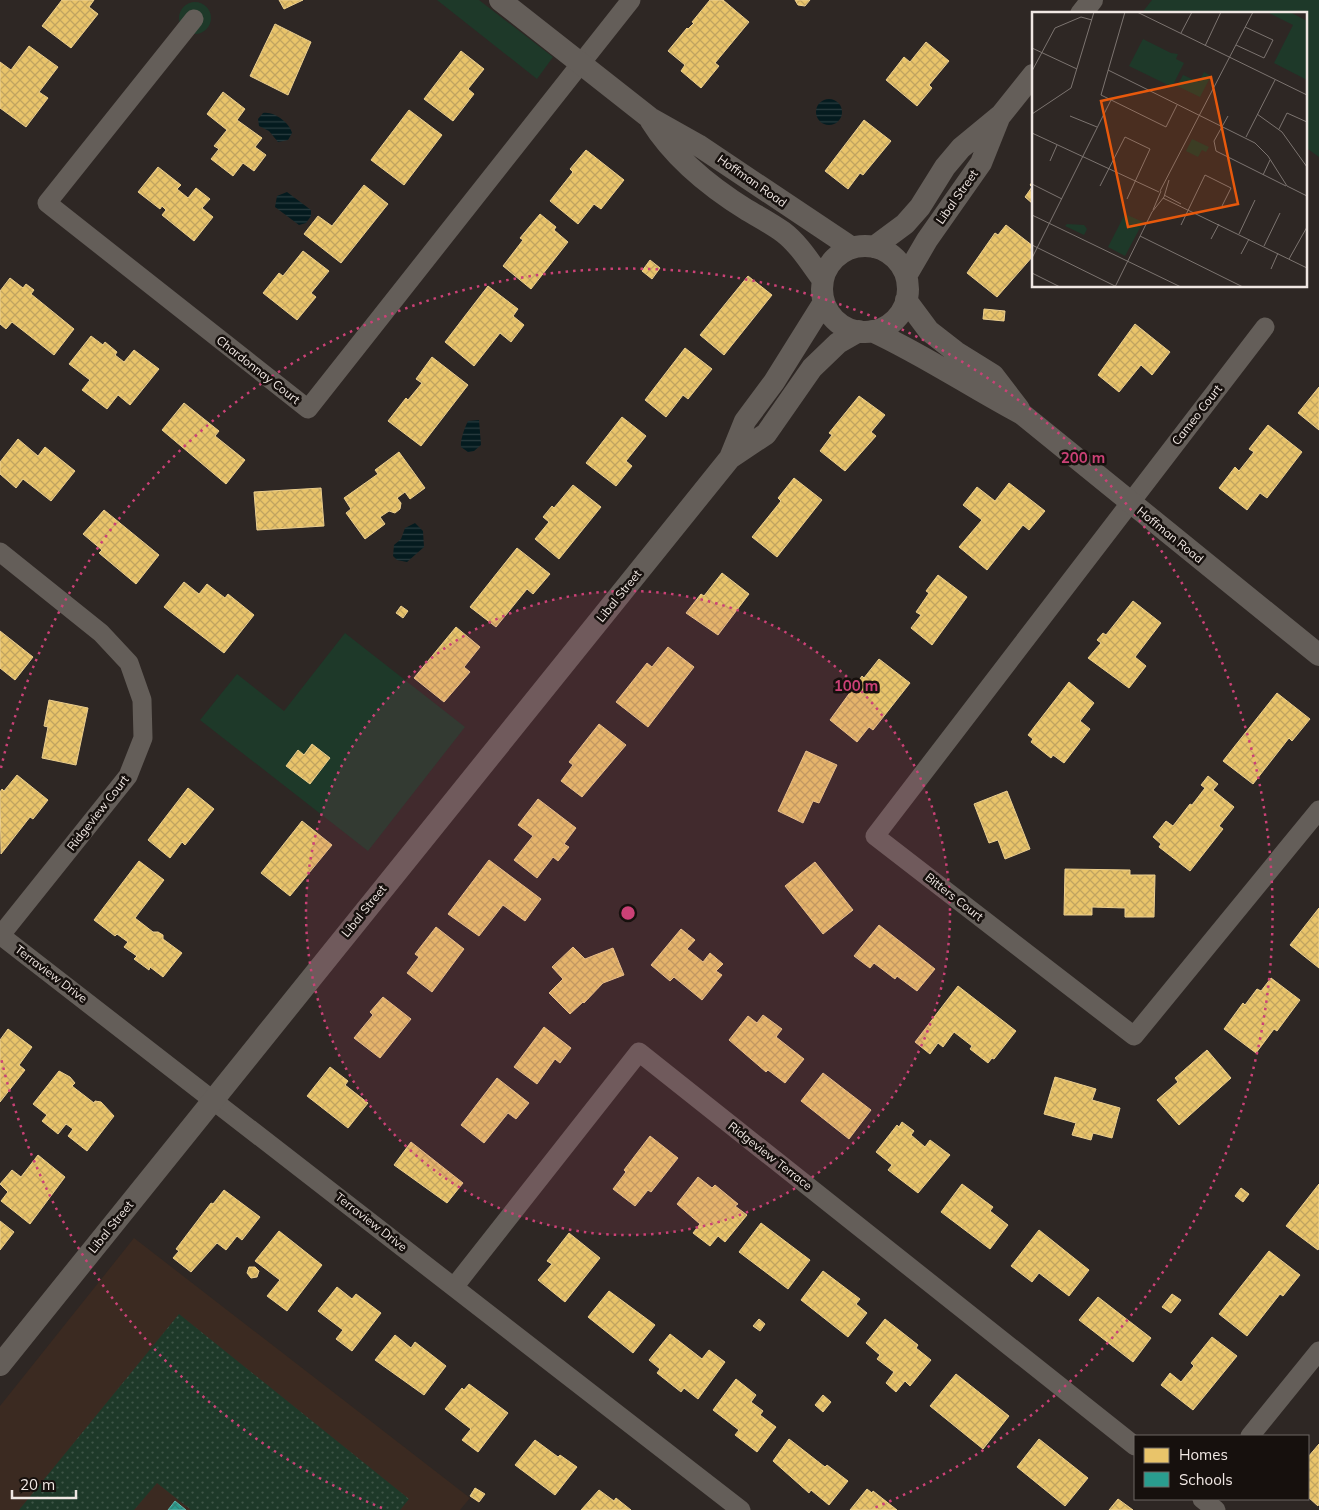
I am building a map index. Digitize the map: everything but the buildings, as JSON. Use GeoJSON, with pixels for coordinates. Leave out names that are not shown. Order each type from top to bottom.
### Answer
{"type":"FeatureCollection","features":[{"type":"Feature","properties":{"kind":"street","name":"Hoffman Road"},"geometry":{"type":"LineString","coordinates":[[500,0],[650,118],[698,145],[852,248]]}},
{"type":"Feature","properties":{"kind":"street"},"geometry":{"type":"LineString","coordinates":[[581,64],[631,0]]}},
{"type":"Feature","properties":{"kind":"street"},"geometry":{"type":"LineString","coordinates":[[1083,12],[1092,0]]}},
{"type":"Feature","properties":{"kind":"street","name":"Chardonnay Court"},"geometry":{"type":"LineString","coordinates":[[194,19],[47,203],[308,409],[581,64]]}},
{"type":"Feature","properties":{"kind":"street","name":"Libal Street"},"geometry":{"type":"LineString","coordinates":[[874,247],[905,224],[920,207],[945,167],[961,148],[1001,115],[1032,75]]}},
{"type":"Feature","properties":{"kind":"street","name":"Libal Street"},"geometry":{"type":"LineString","coordinates":[[906,276],[927,240],[981,162],[1001,115]]}},
{"type":"Feature","properties":{"kind":"street","name":"Hoffman Road"},"geometry":{"type":"LineString","coordinates":[[650,118],[664,142],[682,160],[738,204],[784,233],[823,280]]}},
{"type":"Feature","properties":{"kind":"street"},"geometry":{"type":"LineString","coordinates":[[874,247],[894,257],[906,276],[906,300],[894,321],[866,331],[837,322],[829,313],[824,302],[823,280],[833,260],[852,248],[874,247]]}},
{"type":"Feature","properties":{"kind":"street","name":"Hoffman Road"},"geometry":{"type":"LineString","coordinates":[[906,300],[929,331],[956,352],[993,375],[1022,414]]}},
{"type":"Feature","properties":{"kind":"street","name":"Libal Street"},"geometry":{"type":"LineString","coordinates":[[0,1365],[730,458],[745,421],[774,382],[824,302]]}},
{"type":"Feature","properties":{"kind":"street","name":"Cameo Court"},"geometry":{"type":"LineString","coordinates":[[1130,502],[1265,327]]}},
{"type":"Feature","properties":{"kind":"street","name":"Hoffman Road"},"geometry":{"type":"LineString","coordinates":[[866,331],[913,350],[977,390],[1022,414],[1319,655]]}},
{"type":"Feature","properties":{"kind":"street","name":"Libal Street"},"geometry":{"type":"LineString","coordinates":[[730,458],[766,434],[812,368],[838,343],[866,331]]}},
{"type":"Feature","properties":{"kind":"street","name":"Bitters Court"},"geometry":{"type":"LineString","coordinates":[[1130,502],[875,836],[1134,1036],[1319,810]]}},
{"type":"Feature","properties":{"kind":"street","name":"Ridgeview Court"},"geometry":{"type":"LineString","coordinates":[[0,552],[101,633],[129,663],[142,700],[143,738],[128,776],[0,936]]}},
{"type":"Feature","properties":{"kind":"street","name":"Terraview Drive"},"geometry":{"type":"LineString","coordinates":[[0,936],[213,1099],[741,1510]]}},
{"type":"Feature","properties":{"kind":"street","name":"Ridgeview Terrace"},"geometry":{"type":"LineString","coordinates":[[454,1287],[639,1052],[1134,1445]]}},
{"type":"Feature","properties":{"kind":"street"},"geometry":{"type":"LineString","coordinates":[[1251,1435],[1319,1351]]}},
{"type":"Feature","properties":{"kind":"street"},"geometry":{"type":"LineString","coordinates":[[1203,1500],[1216,1510]]}},
{"type":"Feature","properties":{"kind":"shaded area"},"geometry":{"type":"Polygon","coordinates":[[[134,1238],[470,1498],[460,1510],[0,1510],[0,1406],[134,1238]]]}},
{"type":"Feature","properties":{"kind":"green space"},"geometry":{"type":"Polygon","coordinates":[[[437,0],[479,0],[553,57],[537,79],[437,0]]]}},
{"type":"Feature","properties":{"kind":"green space"},"geometry":{"type":"Polygon","coordinates":[[[1152,0],[1319,0],[1319,157],[1306,148],[1306,12],[1143,12],[1152,0]]]}},
{"type":"Feature","properties":{"kind":"green space"},"geometry":{"type":"Polygon","coordinates":[[[195,2],[201,3],[206,7],[210,12],[210,24],[206,29],[201,33],[195,34],[189,33],[184,29],[180,24],[179,18],[180,12],[184,7],[189,3],[195,2]]]}},
{"type":"Feature","properties":{"kind":"green space"},"geometry":{"type":"Polygon","coordinates":[[[345,633],[465,727],[368,851],[200,720],[237,674],[284,711],[345,633]]]}},
{"type":"Feature","properties":{"kind":"green space"},"geometry":{"type":"Polygon","coordinates":[[[179,1314],[409,1499],[400,1510],[191,1510],[157,1483],[134,1510],[19,1510],[179,1314]]]}},
{"type":"Feature","properties":{"kind":"water"},"geometry":{"type":"Polygon","coordinates":[[[829,99],[838,103],[842,112],[838,121],[829,125],[820,121],[816,112],[820,103],[829,99]]]}},
{"type":"Feature","properties":{"kind":"water"},"geometry":{"type":"Polygon","coordinates":[[[263,113],[272,114],[288,125],[292,133],[288,140],[278,142],[269,131],[259,126],[258,119],[263,113]]]}},
{"type":"Feature","properties":{"kind":"water"},"geometry":{"type":"Polygon","coordinates":[[[287,192],[311,210],[311,216],[306,223],[299,225],[275,207],[277,196],[287,192]]]}},
{"type":"Feature","properties":{"kind":"water"},"geometry":{"type":"Polygon","coordinates":[[[479,420],[481,445],[474,451],[468,452],[461,447],[464,430],[468,421],[479,420]]]}},
{"type":"Feature","properties":{"kind":"water"},"geometry":{"type":"Polygon","coordinates":[[[415,523],[423,531],[424,547],[407,562],[397,560],[393,556],[394,545],[401,539],[405,528],[415,523]]]}}]}
